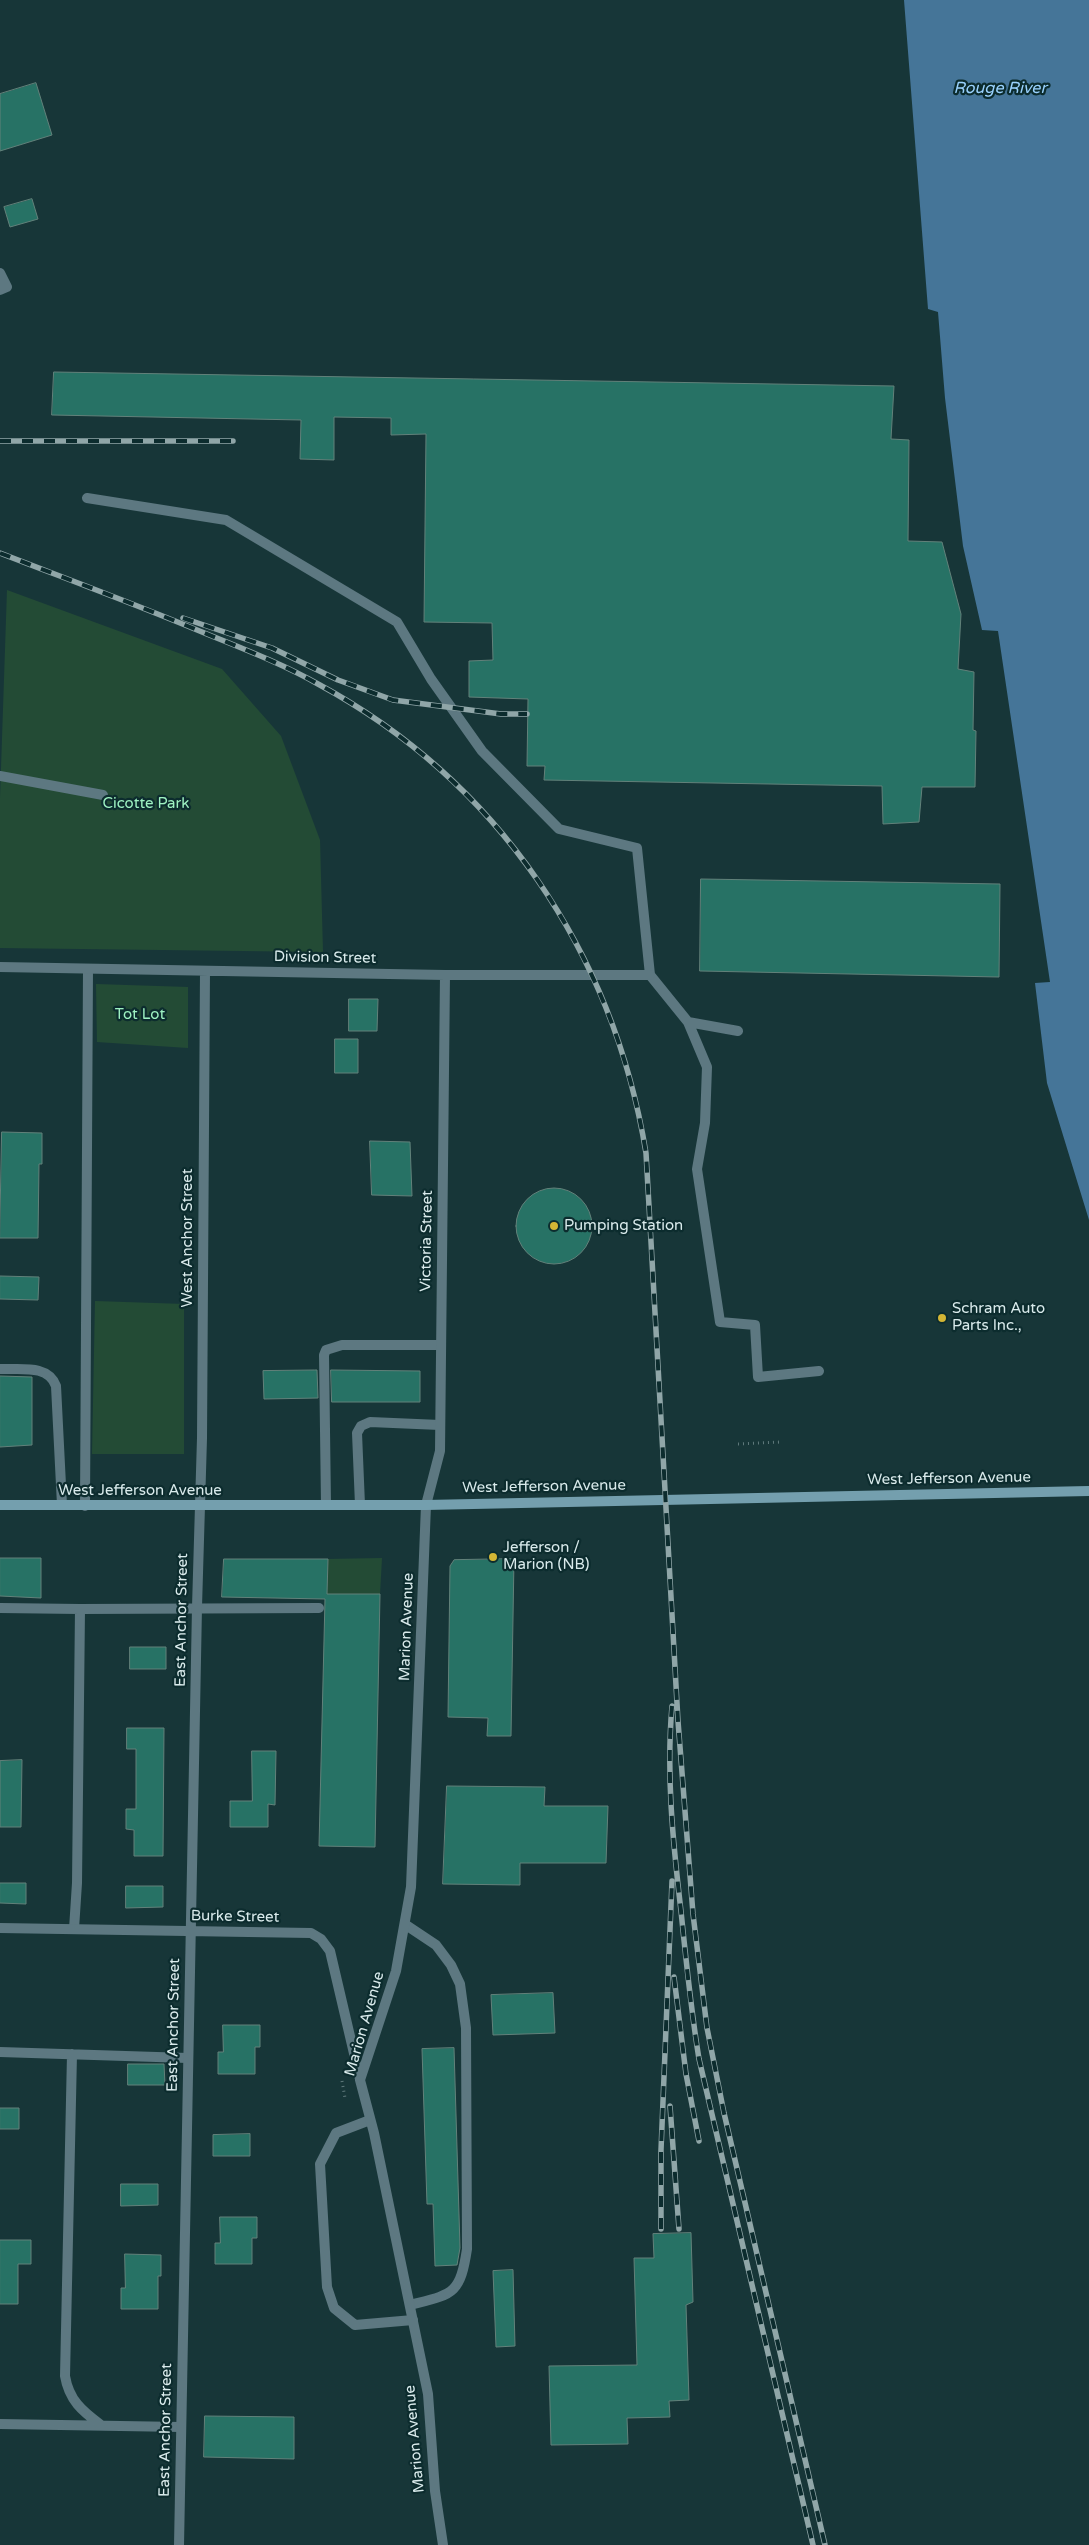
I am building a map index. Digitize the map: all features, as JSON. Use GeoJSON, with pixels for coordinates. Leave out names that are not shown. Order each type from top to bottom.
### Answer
{"type":"FeatureCollection","features":[{"type":"Feature","properties":{"kind":"main road","name":"West Jefferson Avenue"},"geometry":{"type":"LineString","coordinates":[[0,1505],[426,1505],[1089,1490]]}},
{"type":"Feature","properties":{"kind":"street"},"geometry":{"type":"LineString","coordinates":[[0,272],[7,287],[0,290]]}},
{"type":"Feature","properties":{"kind":"street"},"geometry":{"type":"LineString","coordinates":[[87,498],[226,520],[397,622],[431,679],[482,751],[559,829],[637,848],[650,975],[688,1022],[707,1067],[705,1123],[697,1169],[720,1322],[755,1324],[758,1377],[818,1371]]}},
{"type":"Feature","properties":{"kind":"street"},"geometry":{"type":"LineString","coordinates":[[0,776],[103,795]]}},
{"type":"Feature","properties":{"kind":"street","name":"Division Street"},"geometry":{"type":"LineString","coordinates":[[0,966],[445,975],[650,975]]}},
{"type":"Feature","properties":{"kind":"street"},"geometry":{"type":"LineString","coordinates":[[85,1506],[88,969]]}},
{"type":"Feature","properties":{"kind":"street","name":"West Anchor Street"},"geometry":{"type":"LineString","coordinates":[[200,1506],[205,971]]}},
{"type":"Feature","properties":{"kind":"street","name":"Victoria Street"},"geometry":{"type":"LineString","coordinates":[[426,1505],[440,1451],[445,975]]}},
{"type":"Feature","properties":{"kind":"street"},"geometry":{"type":"LineString","coordinates":[[688,1022],[738,1031]]}},
{"type":"Feature","properties":{"kind":"street"},"geometry":{"type":"LineString","coordinates":[[326,1505],[324,1355],[326,1350],[342,1345],[441,1345]]}},
{"type":"Feature","properties":{"kind":"street"},"geometry":{"type":"LineString","coordinates":[[0,1369],[44,1371],[54,1378],[62,1506]]}},
{"type":"Feature","properties":{"kind":"street"},"geometry":{"type":"LineString","coordinates":[[360,1505],[357,1433],[361,1426],[370,1422],[440,1425]]}},
{"type":"Feature","properties":{"kind":"street","name":"Marion Avenue"},"geometry":{"type":"LineString","coordinates":[[426,1505],[415,1839],[406,1925],[386,2006],[360,2080],[428,2394],[435,2490],[444,2545]]}},
{"type":"Feature","properties":{"kind":"street","name":"East Anchor Street"},"geometry":{"type":"LineString","coordinates":[[179,2545],[200,1506]]}},
{"type":"Feature","properties":{"kind":"street"},"geometry":{"type":"LineString","coordinates":[[0,1608],[319,1608]]}},
{"type":"Feature","properties":{"kind":"street"},"geometry":{"type":"LineString","coordinates":[[74,1929],[77,1883],[80,1609]]}},
{"type":"Feature","properties":{"kind":"street"},"geometry":{"type":"LineString","coordinates":[[406,1925],[436,1945],[451,1965],[460,1984],[466,2038],[468,2249],[464,2272],[460,2283],[451,2292],[410,2305]]}},
{"type":"Feature","properties":{"kind":"street","name":"Burke Street"},"geometry":{"type":"LineString","coordinates":[[0,1928],[310,1933],[321,1939],[330,1951],[360,2080]]}},
{"type":"Feature","properties":{"kind":"street"},"geometry":{"type":"LineString","coordinates":[[0,2052],[188,2058]]}},
{"type":"Feature","properties":{"kind":"street"},"geometry":{"type":"LineString","coordinates":[[72,2054],[65,2376],[67,2390],[72,2400],[80,2410],[101,2425]]}},
{"type":"Feature","properties":{"kind":"street"},"geometry":{"type":"LineString","coordinates":[[370,2120],[336,2133],[320,2164],[327,2287],[334,2308],[355,2325],[413,2320]]}},
{"type":"Feature","properties":{"kind":"street"},"geometry":{"type":"LineString","coordinates":[[0,2424],[181,2427]]}},
{"type":"Feature","properties":{"kind":"path"},"geometry":{"type":"LineString","coordinates":[[738,1444],[781,1442]]}},
{"type":"Feature","properties":{"kind":"path"},"geometry":{"type":"LineString","coordinates":[[342,2081],[345,2098]]}},
{"type":"Feature","properties":{"kind":"green space","name":"Cicotte Park"},"geometry":{"type":"Polygon","coordinates":[[[7,590],[222,669],[281,736],[320,840],[323,952],[0,948],[0,798],[7,590]]]}},
{"type":"Feature","properties":{"kind":"green space","name":"Tot Lot"},"geometry":{"type":"Polygon","coordinates":[[[96,984],[188,987],[188,1048],[97,1042],[96,984]]]}},
{"type":"Feature","properties":{"kind":"green space"},"geometry":{"type":"Polygon","coordinates":[[[95,1301],[184,1304],[184,1454],[92,1454],[95,1301]]]}},
{"type":"Feature","properties":{"kind":"green space"},"geometry":{"type":"Polygon","coordinates":[[[382,1558],[380,1594],[327,1594],[328,1559],[382,1558]]]}},
{"type":"Feature","properties":{"kind":"water","name":"Rouge River"},"geometry":{"type":"Polygon","coordinates":[[[904,0],[1089,0],[1089,1220],[1047,1083],[1035,983],[1050,982],[998,631],[982,630],[963,546],[945,398],[938,312],[928,309],[904,0]]]}},
{"type":"Feature","properties":{"kind":"building"},"geometry":{"type":"Polygon","coordinates":[[[36,83],[52,135],[0,151],[0,94],[36,83]]]}},
{"type":"Feature","properties":{"kind":"building"},"geometry":{"type":"Polygon","coordinates":[[[32,199],[38,219],[10,227],[4,207],[32,199]]]}},
{"type":"Feature","properties":{"kind":"building"},"geometry":{"type":"Polygon","coordinates":[[[54,372],[894,386],[891,439],[909,440],[908,541],[942,542],[961,614],[958,669],[974,672],[973,730],[976,731],[975,787],[922,787],[919,822],[883,824],[882,786],[544,780],[545,766],[527,766],[528,699],[469,697],[469,661],[493,660],[492,623],[424,622],[426,434],[391,435],[391,418],[334,417],[334,460],[300,459],[301,420],[52,415],[54,372]]]}},
{"type":"Feature","properties":{"kind":"building"},"geometry":{"type":"Polygon","coordinates":[[[701,879],[1000,884],[999,977],[700,971],[701,879]]]}},
{"type":"Feature","properties":{"kind":"building"},"geometry":{"type":"Polygon","coordinates":[[[349,999],[378,999],[377,1031],[349,1031],[349,999]]]}},
{"type":"Feature","properties":{"kind":"building"},"geometry":{"type":"Polygon","coordinates":[[[335,1039],[358,1039],[358,1073],[335,1073],[335,1039]]]}},
{"type":"Feature","properties":{"kind":"building"},"geometry":{"type":"Polygon","coordinates":[[[2,1132],[42,1133],[42,1164],[39,1164],[38,1238],[0,1238],[2,1132]]]}},
{"type":"Feature","properties":{"kind":"building"},"geometry":{"type":"Polygon","coordinates":[[[370,1141],[410,1142],[412,1196],[372,1195],[370,1141]]]}},
{"type":"Feature","properties":{"kind":"building","name":"Pumping Station"},"geometry":{"type":"Polygon","coordinates":[[[554,1188],[569,1191],[581,1199],[589,1211],[592,1226],[589,1241],[581,1253],[569,1261],[554,1264],[539,1261],[527,1253],[519,1241],[516,1226],[519,1211],[527,1199],[539,1191],[554,1188]]]}},
{"type":"Feature","properties":{"kind":"building"},"geometry":{"type":"Polygon","coordinates":[[[0,1276],[39,1277],[38,1300],[0,1299],[0,1276]]]}},
{"type":"Feature","properties":{"kind":"building"},"geometry":{"type":"Polygon","coordinates":[[[317,1370],[318,1398],[264,1399],[263,1371],[317,1370]]]}},
{"type":"Feature","properties":{"kind":"building"},"geometry":{"type":"Polygon","coordinates":[[[331,1370],[420,1371],[420,1402],[332,1402],[331,1370]]]}},
{"type":"Feature","properties":{"kind":"building"},"geometry":{"type":"Polygon","coordinates":[[[0,1376],[32,1377],[32,1445],[0,1447],[0,1376]]]}},
{"type":"Feature","properties":{"kind":"building"},"geometry":{"type":"Polygon","coordinates":[[[0,1558],[41,1558],[41,1598],[0,1596],[0,1558]]]}},
{"type":"Feature","properties":{"kind":"building"},"geometry":{"type":"Polygon","coordinates":[[[224,1559],[328,1559],[327,1594],[380,1594],[375,1847],[319,1846],[325,1599],[222,1597],[224,1559]]]}},
{"type":"Feature","properties":{"kind":"building"},"geometry":{"type":"Polygon","coordinates":[[[514,1559],[511,1736],[487,1736],[488,1718],[448,1717],[450,1566],[454,1560],[514,1559]]]}},
{"type":"Feature","properties":{"kind":"building"},"geometry":{"type":"Polygon","coordinates":[[[130,1647],[166,1647],[166,1669],[130,1669],[130,1647]]]}},
{"type":"Feature","properties":{"kind":"building"},"geometry":{"type":"Polygon","coordinates":[[[127,1728],[164,1728],[163,1856],[134,1856],[134,1830],[126,1829],[126,1809],[136,1809],[136,1749],[127,1749],[127,1728]]]}},
{"type":"Feature","properties":{"kind":"building"},"geometry":{"type":"Polygon","coordinates":[[[252,1751],[276,1751],[275,1805],[268,1804],[268,1827],[230,1827],[230,1801],[252,1801],[252,1751]]]}},
{"type":"Feature","properties":{"kind":"building"},"geometry":{"type":"Polygon","coordinates":[[[22,1760],[21,1827],[0,1827],[0,1761],[22,1760]]]}},
{"type":"Feature","properties":{"kind":"building"},"geometry":{"type":"Polygon","coordinates":[[[447,1786],[545,1787],[544,1806],[608,1806],[606,1863],[520,1863],[520,1885],[443,1884],[447,1786]]]}},
{"type":"Feature","properties":{"kind":"building"},"geometry":{"type":"Polygon","coordinates":[[[0,1883],[26,1883],[26,1904],[0,1903],[0,1883]]]}},
{"type":"Feature","properties":{"kind":"building"},"geometry":{"type":"Polygon","coordinates":[[[126,1886],[163,1886],[163,1907],[126,1908],[126,1886]]]}},
{"type":"Feature","properties":{"kind":"building"},"geometry":{"type":"Polygon","coordinates":[[[553,1993],[555,2033],[493,2035],[491,1995],[553,1993]]]}},
{"type":"Feature","properties":{"kind":"building"},"geometry":{"type":"Polygon","coordinates":[[[223,2025],[260,2025],[260,2047],[255,2047],[255,2074],[218,2074],[218,2052],[223,2052],[223,2025]]]}},
{"type":"Feature","properties":{"kind":"building"},"geometry":{"type":"Polygon","coordinates":[[[454,2048],[460,2248],[457,2265],[435,2266],[433,2204],[427,2204],[422,2049],[454,2048]]]}},
{"type":"Feature","properties":{"kind":"building"},"geometry":{"type":"Polygon","coordinates":[[[128,2064],[164,2064],[165,2085],[128,2085],[128,2064]]]}},
{"type":"Feature","properties":{"kind":"building"},"geometry":{"type":"Polygon","coordinates":[[[0,2108],[19,2108],[19,2129],[0,2129],[0,2108]]]}},
{"type":"Feature","properties":{"kind":"building"},"geometry":{"type":"Polygon","coordinates":[[[250,2134],[250,2156],[213,2156],[213,2135],[250,2134]]]}},
{"type":"Feature","properties":{"kind":"building"},"geometry":{"type":"Polygon","coordinates":[[[121,2184],[158,2184],[158,2205],[121,2206],[121,2184]]]}},
{"type":"Feature","properties":{"kind":"building"},"geometry":{"type":"Polygon","coordinates":[[[220,2217],[257,2217],[257,2238],[252,2238],[252,2264],[215,2264],[215,2243],[220,2243],[220,2217]]]}},
{"type":"Feature","properties":{"kind":"building"},"geometry":{"type":"Polygon","coordinates":[[[691,2233],[693,2302],[686,2305],[689,2400],[669,2401],[670,2417],[627,2418],[628,2444],[551,2445],[549,2366],[637,2365],[634,2258],[654,2258],[653,2234],[691,2233]]]}},
{"type":"Feature","properties":{"kind":"building"},"geometry":{"type":"Polygon","coordinates":[[[0,2240],[31,2240],[31,2264],[18,2264],[18,2304],[0,2304],[0,2240]]]}},
{"type":"Feature","properties":{"kind":"building"},"geometry":{"type":"Polygon","coordinates":[[[125,2254],[161,2255],[161,2276],[158,2276],[158,2309],[121,2309],[121,2288],[125,2288],[125,2254]]]}},
{"type":"Feature","properties":{"kind":"building"},"geometry":{"type":"Polygon","coordinates":[[[513,2270],[515,2346],[496,2347],[493,2271],[513,2270]]]}},
{"type":"Feature","properties":{"kind":"building"},"geometry":{"type":"Polygon","coordinates":[[[205,2416],[294,2417],[294,2459],[204,2457],[205,2416]]]}},
{"type":"Feature","properties":{"kind":"railway"},"geometry":{"type":"LineString","coordinates":[[0,441],[233,441]]}},
{"type":"Feature","properties":{"kind":"railway"},"geometry":{"type":"LineString","coordinates":[[0,553],[246,650],[304,676],[382,724],[441,770],[492,822],[537,879],[575,942],[606,1009],[630,1079],[646,1153],[678,1721],[693,1914],[707,2028],[724,2113],[825,2545]]}},
{"type":"Feature","properties":{"kind":"railway"},"geometry":{"type":"LineString","coordinates":[[183,618],[272,648],[338,680],[393,700],[501,714],[527,714]]}},
{"type":"Feature","properties":{"kind":"railway"},"geometry":{"type":"LineString","coordinates":[[672,1706],[670,1783],[673,1834],[699,2059],[813,2545]]}},
{"type":"Feature","properties":{"kind":"railway"},"geometry":{"type":"LineString","coordinates":[[661,2229],[661,2150],[672,1881]]}},
{"type":"Feature","properties":{"kind":"railway"},"geometry":{"type":"LineString","coordinates":[[674,1977],[686,2074],[699,2141]]}},
{"type":"Feature","properties":{"kind":"railway"},"geometry":{"type":"LineString","coordinates":[[670,2106],[679,2229]]}},
{"type":"Feature","properties":{"kind":"place","name":"Pumping Station"},"geometry":{"type":"Point","coordinates":[554,1226]}},
{"type":"Feature","properties":{"kind":"place","name":"Schram Auto Parts Inc.,"},"geometry":{"type":"Point","coordinates":[942,1318]}},
{"type":"Feature","properties":{"kind":"place","name":"Jefferson / Marion (NB)"},"geometry":{"type":"Point","coordinates":[493,1557]}}]}
